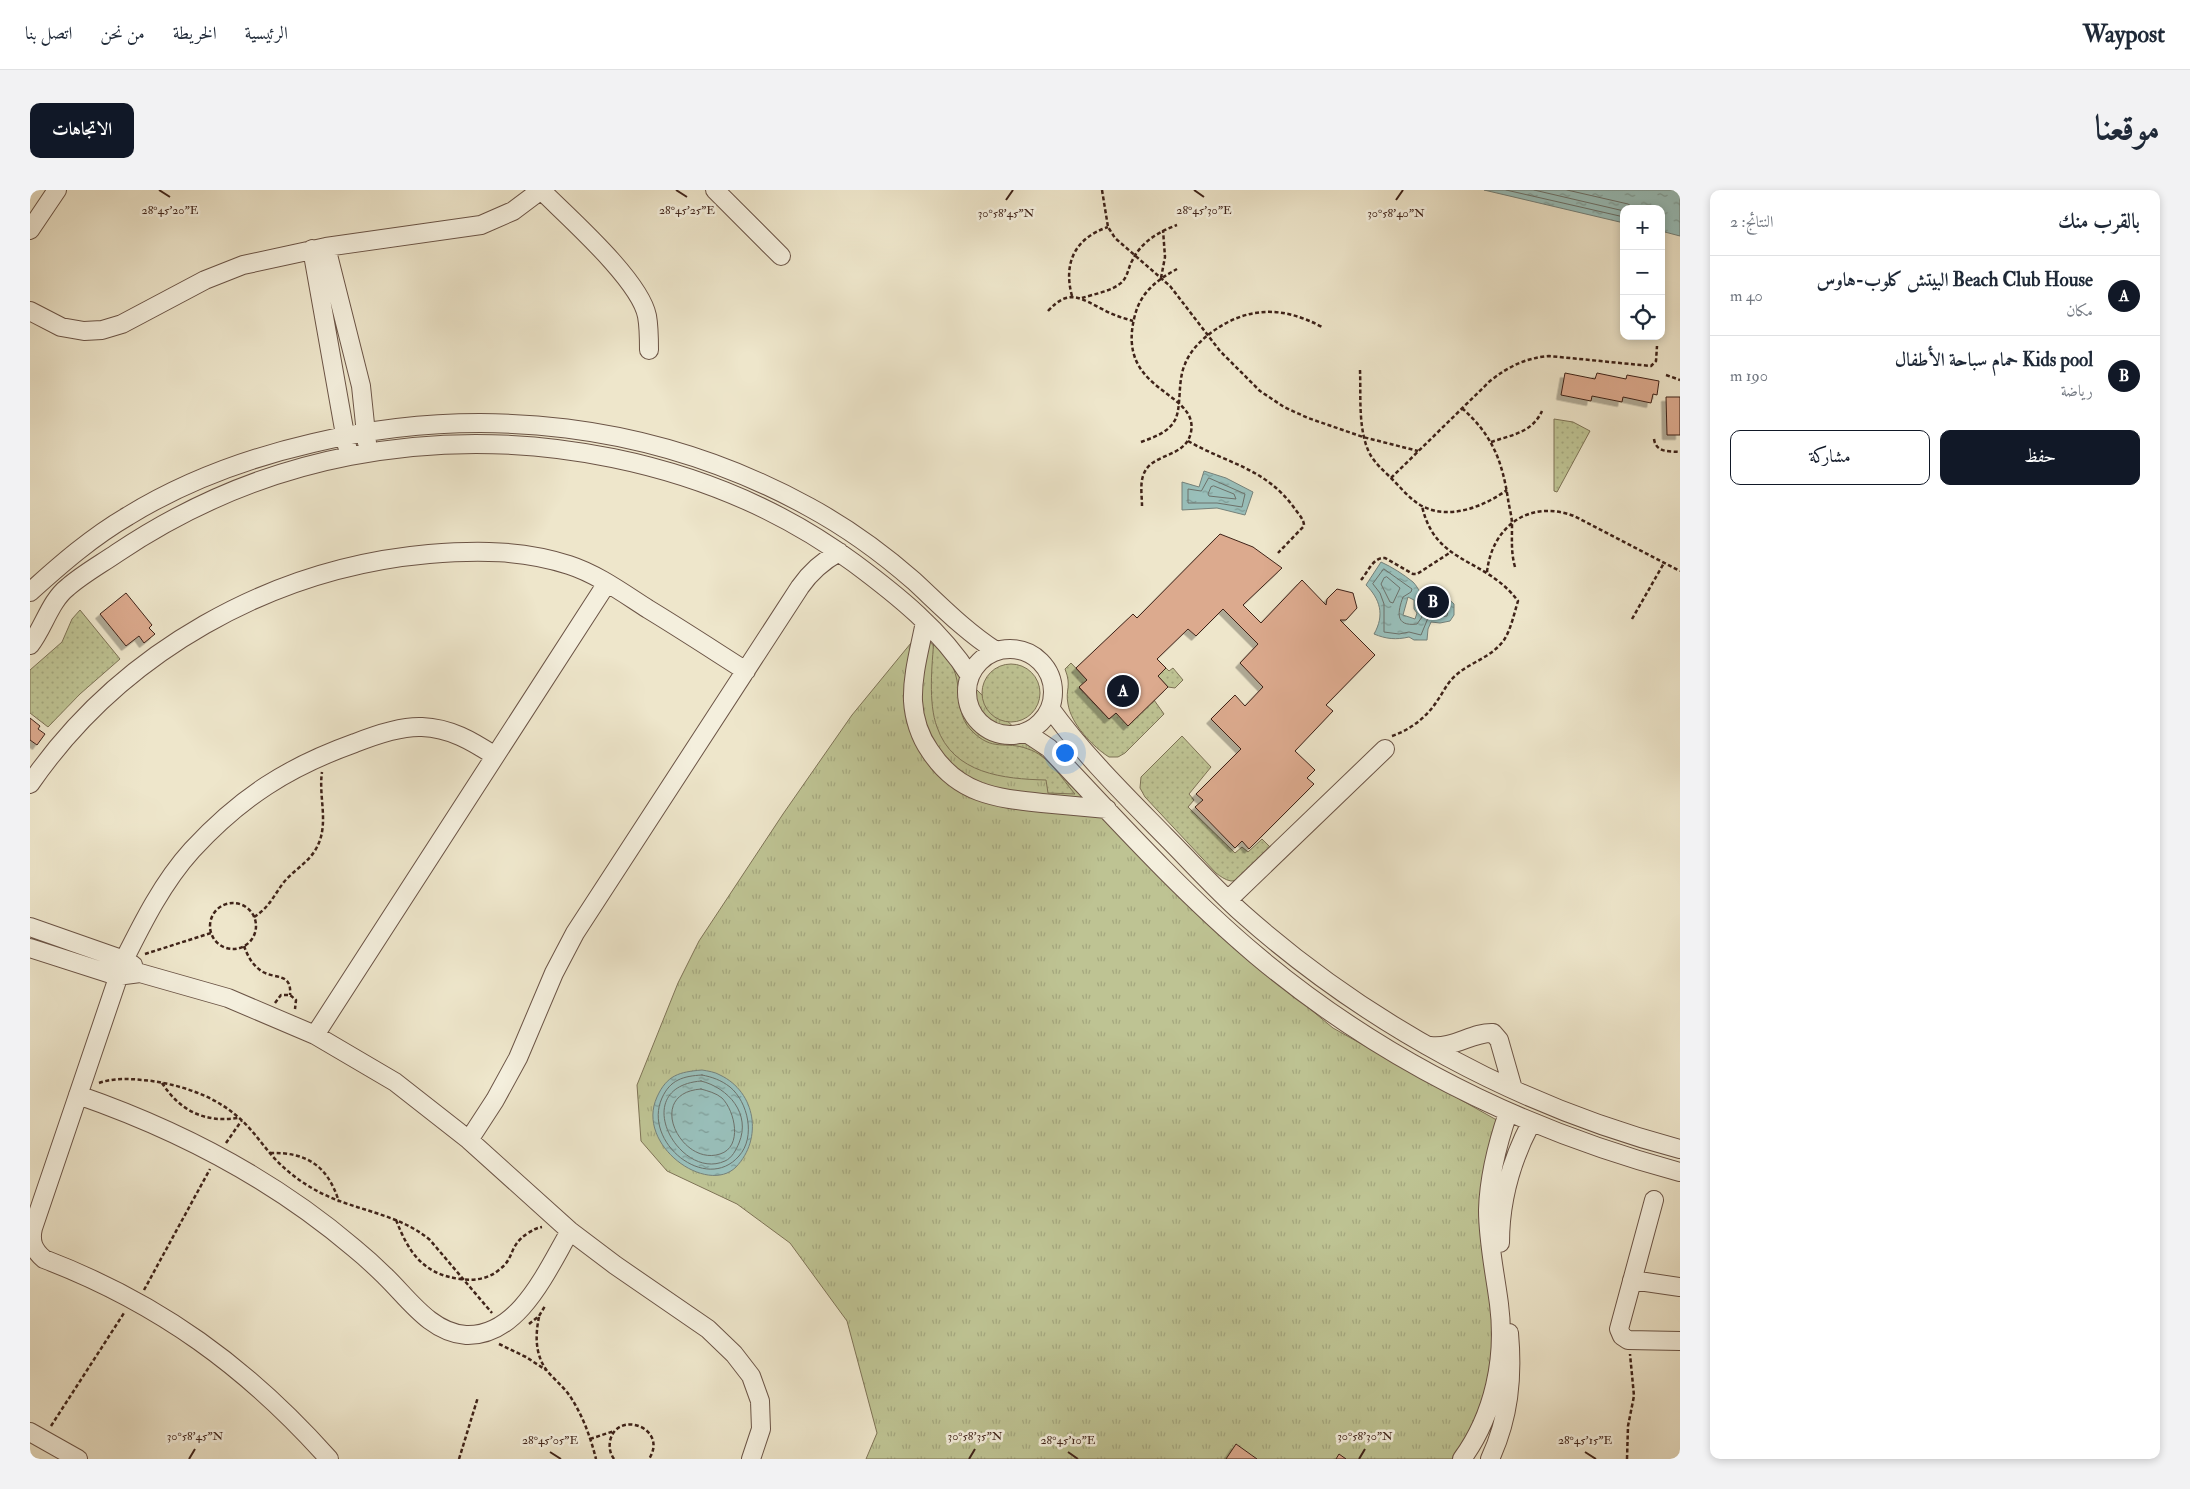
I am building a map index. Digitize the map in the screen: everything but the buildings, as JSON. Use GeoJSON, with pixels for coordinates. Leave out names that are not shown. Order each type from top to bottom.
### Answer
{"type":"FeatureCollection","features":[{"type":"Feature","properties":{"kind":"street"},"geometry":{"type":"LineString","coordinates":[[30,230],[57,190]]}},
{"type":"Feature","properties":{"kind":"street"},"geometry":{"type":"LineString","coordinates":[[30,311],[62,327],[84,331],[102,330],[122,324],[205,280],[243,265],[319,248],[481,225],[513,211],[541,190],[619,269],[635,290],[647,314],[650,350]]}},
{"type":"Feature","properties":{"kind":"street"},"geometry":{"type":"LineString","coordinates":[[715,190],[780,256]]}},
{"type":"Feature","properties":{"kind":"street"},"geometry":{"type":"LineString","coordinates":[[319,248],[352,349],[361,386],[368,454]]}},
{"type":"Feature","properties":{"kind":"street"},"geometry":{"type":"LineString","coordinates":[[319,248],[330,354],[349,456]]}},
{"type":"Feature","properties":{"kind":"street"},"geometry":{"type":"LineString","coordinates":[[330,354],[352,349]]}},
{"type":"Feature","properties":{"kind":"street"},"geometry":{"type":"LineString","coordinates":[[55,601],[33,587],[81,547],[128,516],[178,488],[231,466],[286,449],[345,435],[456,422],[514,423],[572,428],[667,448],[722,466],[768,485],[802,503],[852,534],[905,574],[968,632],[996,651]]}},
{"type":"Feature","properties":{"kind":"street"},"geometry":{"type":"LineString","coordinates":[[30,645],[41,631],[55,601],[67,587],[143,536],[191,510],[241,488],[284,473],[349,456],[401,449],[457,445],[513,446],[569,451],[624,461],[669,472],[757,506],[839,552],[869,574],[925,622],[952,649],[970,676]]}},
{"type":"Feature","properties":{"kind":"street"},"geometry":{"type":"LineString","coordinates":[[30,784],[75,727],[148,661],[186,634],[268,592],[312,576],[356,564],[402,556],[488,551],[529,554],[570,565],[607,583],[746,671]]}},
{"type":"Feature","properties":{"kind":"street"},"geometry":{"type":"LineString","coordinates":[[469,1140],[495,1100],[518,1058],[554,973],[575,933],[810,574],[824,561],[839,552]]}},
{"type":"Feature","properties":{"kind":"street"},"geometry":{"type":"LineString","coordinates":[[315,1035],[607,583]]}},
{"type":"Feature","properties":{"kind":"street"},"geometry":{"type":"LineString","coordinates":[[925,622],[914,681],[913,702],[917,724],[925,744],[937,762],[952,777],[964,785],[991,796],[1107,809]]}},
{"type":"Feature","properties":{"kind":"street"},"geometry":{"type":"LineString","coordinates":[[1007,648],[1018,649],[1037,658],[1045,666],[1053,686],[1050,708],[1044,718],[1025,732],[1014,735],[993,731],[975,718],[967,698],[970,676],[976,665],[985,656],[996,651],[1007,648]]}},
{"type":"Feature","properties":{"kind":"street"},"geometry":{"type":"LineString","coordinates":[[1050,708],[1076,743],[1098,767],[1228,900],[1272,939],[1332,985],[1429,1046],[1513,1089],[1605,1125],[1680,1149]]}},
{"type":"Feature","properties":{"kind":"street"},"geometry":{"type":"LineString","coordinates":[[329,1459],[284,1411],[221,1356],[180,1327],[135,1300],[93,1279],[44,1259],[37,1253],[33,1245],[31,1237],[33,1228],[83,1096],[117,976],[124,960],[144,921],[166,885],[191,852],[221,821],[253,794],[290,771],[328,753],[368,738],[421,727],[447,731],[472,741],[495,756]]}},
{"type":"Feature","properties":{"kind":"street"},"geometry":{"type":"LineString","coordinates":[[1025,732],[1049,748],[1212,916],[1285,978],[1376,1042],[1440,1079],[1531,1123],[1595,1147],[1680,1172]]}},
{"type":"Feature","properties":{"kind":"street"},"geometry":{"type":"LineString","coordinates":[[1228,900],[1387,743]]}},
{"type":"Feature","properties":{"kind":"street"},"geometry":{"type":"LineString","coordinates":[[30,927],[124,960],[140,973]]}},
{"type":"Feature","properties":{"kind":"street"},"geometry":{"type":"LineString","coordinates":[[30,948],[117,976],[140,973],[277,1007],[315,1035],[356,1057],[395,1082],[469,1140],[567,1236],[708,1329],[734,1354],[751,1376],[760,1402],[761,1429],[751,1459]]}},
{"type":"Feature","properties":{"kind":"street"},"geometry":{"type":"LineString","coordinates":[[1429,1046],[1446,1046],[1493,1033],[1499,1040],[1513,1089]]}},
{"type":"Feature","properties":{"kind":"street"},"geometry":{"type":"LineString","coordinates":[[83,1096],[150,1122],[218,1154],[288,1198],[322,1222],[385,1276],[426,1317],[454,1333],[467,1335],[480,1333],[501,1327],[510,1321],[527,1301],[567,1236]]}},
{"type":"Feature","properties":{"kind":"street"},"geometry":{"type":"LineString","coordinates":[[1508,1113],[1494,1161],[1488,1210],[1490,1243],[1503,1306],[1512,1362],[1511,1385],[1501,1432],[1490,1458],[1480,1454],[1466,1453],[1482,1427],[1491,1404],[1496,1381],[1503,1306],[1502,1207],[1512,1164],[1531,1123]]}},
{"type":"Feature","properties":{"kind":"street"},"geometry":{"type":"LineString","coordinates":[[1654,1200],[1619,1329],[1622,1336],[1628,1340],[1680,1341]]}},
{"type":"Feature","properties":{"kind":"street"},"geometry":{"type":"LineString","coordinates":[[1632,1280],[1680,1287]]}},
{"type":"Feature","properties":{"kind":"street"},"geometry":{"type":"LineString","coordinates":[[37,1435],[78,1459]]}},
{"type":"Feature","properties":{"kind":"path"},"geometry":{"type":"LineString","coordinates":[[1102,190],[1108,227],[1115,238],[1161,278],[1178,296],[1239,372],[1260,391],[1284,407],[1308,418],[1363,437],[1418,451]]}},
{"type":"Feature","properties":{"kind":"path"},"geometry":{"type":"LineString","coordinates":[[1082,298],[1116,287],[1122,282],[1135,255],[1143,245],[1163,230],[1177,225]]}},
{"type":"Feature","properties":{"kind":"path"},"geometry":{"type":"LineString","coordinates":[[1072,296],[1068,272],[1077,248],[1096,231],[1108,227]]}},
{"type":"Feature","properties":{"kind":"path"},"geometry":{"type":"LineString","coordinates":[[1161,278],[1165,257],[1163,230]]}},
{"type":"Feature","properties":{"kind":"path"},"geometry":{"type":"LineString","coordinates":[[1142,506],[1142,477],[1146,468],[1154,462],[1177,452],[1188,441],[1192,433],[1190,414],[1178,400],[1162,392],[1143,373],[1132,348],[1133,321],[1143,296],[1161,278],[1177,270]]}},
{"type":"Feature","properties":{"kind":"path"},"geometry":{"type":"LineString","coordinates":[[1048,311],[1062,299],[1072,296],[1082,298],[1111,314],[1133,321]]}},
{"type":"Feature","properties":{"kind":"path"},"geometry":{"type":"LineString","coordinates":[[1141,442],[1161,434],[1175,420],[1178,410],[1179,381],[1185,363],[1195,348],[1223,324],[1255,312],[1273,311],[1307,318],[1322,326]]}},
{"type":"Feature","properties":{"kind":"path"},"geometry":{"type":"LineString","coordinates":[[1391,478],[1497,376],[1518,362],[1549,356],[1651,366],[1656,360],[1657,346]]}},
{"type":"Feature","properties":{"kind":"path"},"geometry":{"type":"LineString","coordinates":[[1360,370],[1363,437],[1374,462],[1407,495],[1422,506],[1439,511],[1457,511],[1475,508],[1492,501],[1506,490]]}},
{"type":"Feature","properties":{"kind":"path"},"geometry":{"type":"LineString","coordinates":[[1666,375],[1680,380]]}},
{"type":"Feature","properties":{"kind":"path"},"geometry":{"type":"LineString","coordinates":[[1462,408],[1482,429],[1491,442],[1504,473],[1512,524],[1512,556],[1515,567]]}},
{"type":"Feature","properties":{"kind":"path"},"geometry":{"type":"LineString","coordinates":[[1491,442],[1528,429],[1534,424],[1542,411]]}},
{"type":"Feature","properties":{"kind":"path"},"geometry":{"type":"LineString","coordinates":[[1654,439],[1657,448],[1661,450],[1680,452]]}},
{"type":"Feature","properties":{"kind":"path"},"geometry":{"type":"LineString","coordinates":[[1188,441],[1254,472],[1268,482],[1293,506],[1303,520],[1304,526],[1278,552]]}},
{"type":"Feature","properties":{"kind":"path"},"geometry":{"type":"LineString","coordinates":[[1387,743],[1425,716],[1454,677],[1462,670],[1485,658],[1504,640],[1510,628],[1518,601],[1504,585],[1487,572],[1452,552],[1435,539],[1425,518],[1422,506]]}},
{"type":"Feature","properties":{"kind":"path"},"geometry":{"type":"LineString","coordinates":[[1487,572],[1488,561],[1494,545],[1503,531],[1523,516],[1548,510],[1562,512],[1680,571]]}},
{"type":"Feature","properties":{"kind":"path"},"geometry":{"type":"LineString","coordinates":[[1362,580],[1374,563],[1381,558],[1389,560],[1413,574],[1417,574],[1452,552]]}},
{"type":"Feature","properties":{"kind":"path"},"geometry":{"type":"LineString","coordinates":[[1632,619],[1664,563]]}},
{"type":"Feature","properties":{"kind":"path"},"geometry":{"type":"LineString","coordinates":[[254,917],[269,905],[288,878],[315,851],[323,826],[321,774],[328,753]]}},
{"type":"Feature","properties":{"kind":"path"},"geometry":{"type":"LineString","coordinates":[[228,903],[246,907],[254,917],[256,923],[254,936],[238,949],[224,948],[218,944],[211,933],[210,920],[213,914],[228,903]]}},
{"type":"Feature","properties":{"kind":"path"},"geometry":{"type":"LineString","coordinates":[[124,960],[211,933]]}},
{"type":"Feature","properties":{"kind":"path"},"geometry":{"type":"LineString","coordinates":[[244,946],[251,962],[257,968],[285,979],[289,983],[290,994],[297,1004],[294,1010]]}},
{"type":"Feature","properties":{"kind":"path"},"geometry":{"type":"LineString","coordinates":[[277,1007],[281,995],[290,994]]}},
{"type":"Feature","properties":{"kind":"path"},"geometry":{"type":"LineString","coordinates":[[83,1096],[107,1080],[130,1078],[179,1086],[211,1098],[242,1120],[284,1168],[300,1180],[339,1202],[396,1220],[420,1231],[430,1240],[493,1314]]}},
{"type":"Feature","properties":{"kind":"path"},"geometry":{"type":"LineString","coordinates":[[162,1083],[178,1103],[188,1111],[213,1119],[239,1118]]}},
{"type":"Feature","properties":{"kind":"path"},"geometry":{"type":"LineString","coordinates":[[37,1435],[135,1300],[218,1154],[242,1120]]}},
{"type":"Feature","properties":{"kind":"path"},"geometry":{"type":"LineString","coordinates":[[270,1153],[300,1156],[314,1162],[326,1173],[334,1186],[339,1202]]}},
{"type":"Feature","properties":{"kind":"path"},"geometry":{"type":"LineString","coordinates":[[396,1220],[408,1246],[424,1266],[442,1276],[464,1280],[482,1279],[499,1270],[508,1261],[516,1242],[538,1228],[567,1236]]}},
{"type":"Feature","properties":{"kind":"path"},"geometry":{"type":"LineString","coordinates":[[526,1326],[539,1316],[549,1299]]}},
{"type":"Feature","properties":{"kind":"path"},"geometry":{"type":"LineString","coordinates":[[539,1316],[536,1343],[547,1371]]}},
{"type":"Feature","properties":{"kind":"path"},"geometry":{"type":"LineString","coordinates":[[492,1347],[506,1340]]}},
{"type":"Feature","properties":{"kind":"path"},"geometry":{"type":"LineString","coordinates":[[1627,1459],[1628,1426],[1634,1396],[1628,1340]]}},
{"type":"Feature","properties":{"kind":"path"},"geometry":{"type":"LineString","coordinates":[[499,1344],[526,1357],[547,1371],[561,1384],[573,1400],[590,1439],[596,1459]]}},
{"type":"Feature","properties":{"kind":"path"},"geometry":{"type":"LineString","coordinates":[[459,1459],[478,1397]]}},
{"type":"Feature","properties":{"kind":"path"},"geometry":{"type":"LineString","coordinates":[[590,1439],[615,1431],[627,1424],[634,1424],[646,1429],[653,1441],[653,1448],[649,1459]]}},
{"type":"Feature","properties":{"kind":"path"},"geometry":{"type":"LineString","coordinates":[[614,1459],[610,1451],[610,1444],[615,1431]]}},
{"type":"Feature","properties":{"kind":"green space"},"geometry":{"type":"Polygon","coordinates":[[[1554,419],[1573,422],[1590,431],[1557,492],[1554,491],[1554,419]]]}},
{"type":"Feature","properties":{"kind":"green space"},"geometry":{"type":"Polygon","coordinates":[[[80,610],[120,659],[80,694],[48,727],[30,713],[30,670],[62,642],[72,619],[80,610]]]}},
{"type":"Feature","properties":{"kind":"green space"},"geometry":{"type":"Polygon","coordinates":[[[920,632],[1204,921],[1333,1028],[1502,1123],[1492,1170],[1496,1320],[1490,1380],[1470,1435],[1452,1459],[866,1459],[877,1433],[847,1321],[790,1243],[737,1204],[667,1171],[641,1141],[637,1085],[678,983],[699,941],[783,814],[852,715],[920,632]]]}},
{"type":"Feature","properties":{"kind":"green space"},"geometry":{"type":"Polygon","coordinates":[[[934,639],[947,655],[953,667],[957,680],[962,715],[971,730],[979,737],[993,744],[1020,747],[1042,756],[1075,794],[1048,793],[1046,780],[1014,778],[982,771],[967,764],[955,755],[945,743],[937,727],[932,707],[931,684],[934,639]]]}},
{"type":"Feature","properties":{"kind":"green space"},"geometry":{"type":"Polygon","coordinates":[[[1071,663],[1087,680],[1079,688],[1109,719],[1116,713],[1154,700],[1164,714],[1125,753],[1118,757],[1109,757],[1084,734],[1070,712],[1067,699],[1068,680],[1065,669],[1071,663]]]}},
{"type":"Feature","properties":{"kind":"green space"},"geometry":{"type":"Polygon","coordinates":[[[1005,664],[1017,664],[1032,672],[1040,687],[1040,699],[1032,714],[1017,722],[1005,722],[990,714],[982,699],[982,687],[990,672],[1005,664]]]}},
{"type":"Feature","properties":{"kind":"green space"},"geometry":{"type":"Polygon","coordinates":[[[1166,668],[1169,671],[1173,668],[1183,680],[1175,688],[1168,687],[1158,676],[1166,668]]]}},
{"type":"Feature","properties":{"kind":"green space"},"geometry":{"type":"Polygon","coordinates":[[[1182,736],[1211,767],[1189,794],[1194,800],[1188,807],[1235,853],[1242,847],[1248,852],[1262,839],[1271,848],[1246,873],[1235,880],[1227,880],[1216,873],[1145,797],[1140,788],[1141,777],[1182,736]]]}},
{"type":"Feature","properties":{"kind":"water"},"geometry":{"type":"Polygon","coordinates":[[[1484,190],[1680,190],[1680,236],[1665,232],[1665,205],[1620,205],[1620,222],[1484,190]]]}},
{"type":"Feature","properties":{"kind":"water"},"geometry":{"type":"Polygon","coordinates":[[[1204,471],[1226,478],[1253,492],[1245,515],[1217,508],[1182,510],[1182,482],[1199,487],[1204,471]]]}},
{"type":"Feature","properties":{"kind":"water"},"geometry":{"type":"Polygon","coordinates":[[[1381,562],[1413,582],[1426,599],[1435,599],[1440,591],[1454,604],[1454,615],[1450,621],[1431,622],[1427,640],[1414,640],[1409,637],[1391,638],[1378,636],[1374,634],[1380,614],[1378,602],[1366,585],[1381,562]],[[1408,597],[1403,615],[1415,619],[1417,613],[1414,609],[1414,600],[1408,597]]]}},
{"type":"Feature","properties":{"kind":"water"},"geometry":{"type":"Polygon","coordinates":[[[702,1070],[718,1074],[732,1083],[748,1104],[752,1117],[750,1143],[745,1156],[736,1167],[723,1174],[708,1175],[692,1170],[677,1161],[665,1148],[656,1132],[653,1115],[657,1097],[665,1084],[680,1074],[702,1070]]]}},
{"type":"Feature","properties":{"kind":"place","name":"Kids pool حمام سباحة الأطفال"},"geometry":{"type":"Point","coordinates":[1433,602]}},
{"type":"Feature","properties":{"kind":"place","name":"Beach Club House البيتش كلوب-هاوس"},"geometry":{"type":"Point","coordinates":[1123,691]}}]}
